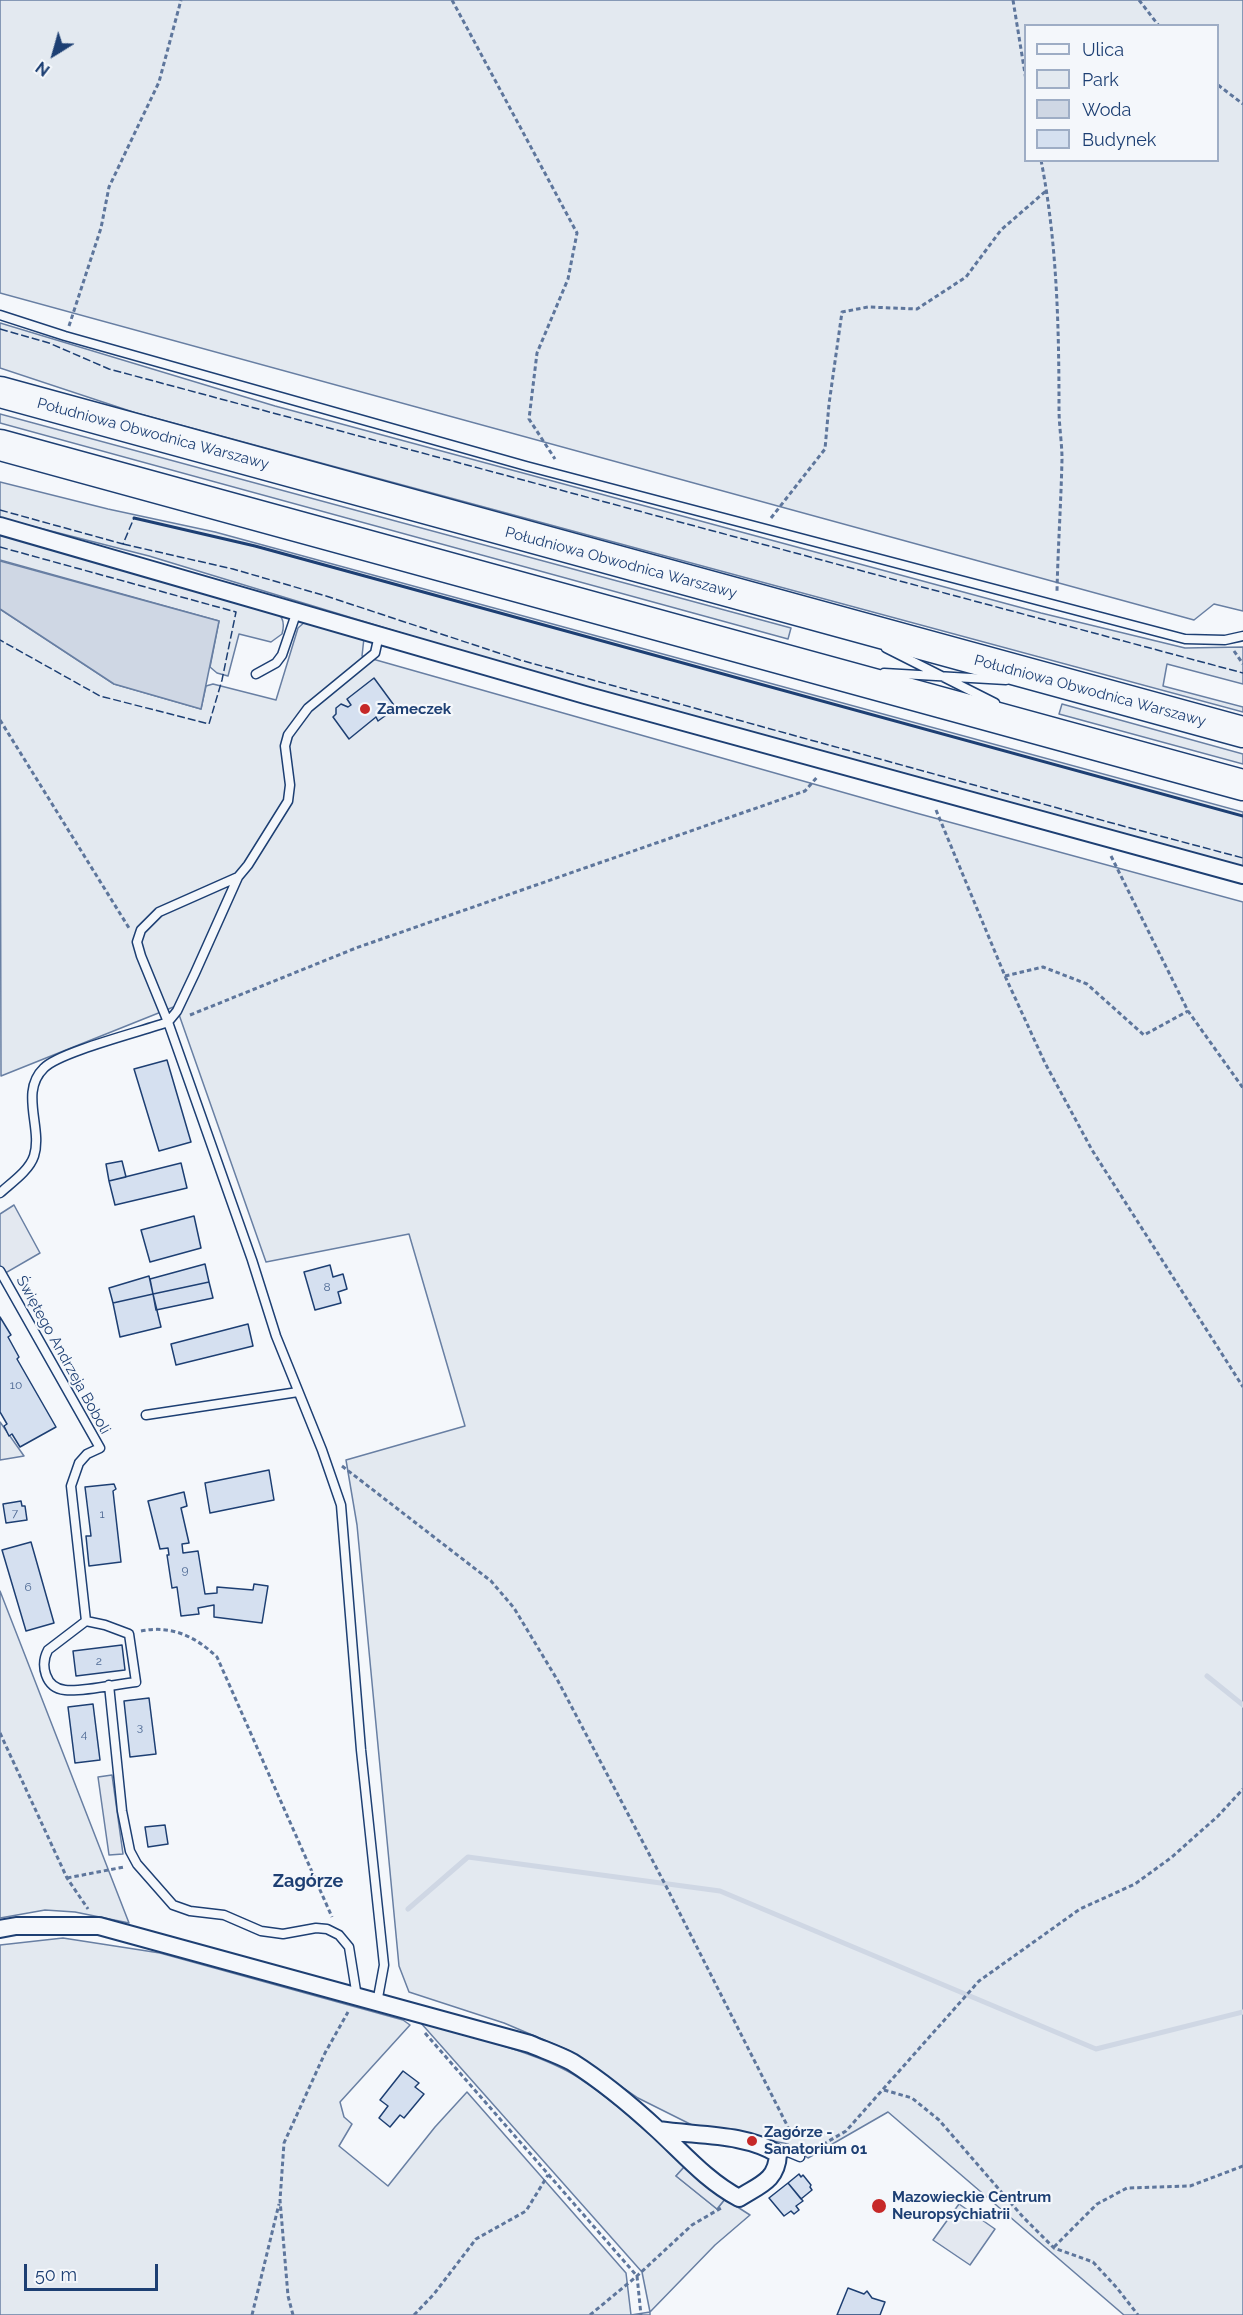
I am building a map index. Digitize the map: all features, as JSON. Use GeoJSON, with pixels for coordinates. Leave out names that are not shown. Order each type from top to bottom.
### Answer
{"type":"FeatureCollection","features":[{"type":"Feature","properties":{"kind":"highway","name":"Południowa Obwodnica Warszawy"},"geometry":{"type":"LineString","coordinates":[[0,392],[1243,732]]}},
{"type":"Feature","properties":{"kind":"highway"},"geometry":{"type":"LineString","coordinates":[[0,446],[1243,785]]}},
{"type":"Feature","properties":{"kind":"street"},"geometry":{"type":"LineString","coordinates":[[0,526],[585,695],[1243,875]]}},
{"type":"Feature","properties":{"kind":"street"},"geometry":{"type":"LineString","coordinates":[[0,1929],[16,1926],[99,1926],[530,2044],[571,2062],[613,2093],[658,2130],[686,2159],[722,2189],[738,2198],[770,2178],[777,2167],[778,2154],[765,2146],[746,2140],[658,2130]]}},
{"type":"Feature","properties":{"kind":"lane"},"geometry":{"type":"LineString","coordinates":[[0,315],[65,336],[566,476],[1185,639],[1225,640],[1243,636]]}},
{"type":"Feature","properties":{"kind":"lane"},"geometry":{"type":"LineString","coordinates":[[256,674],[276,663],[282,655],[297,611]]}},
{"type":"Feature","properties":{"kind":"lane"},"geometry":{"type":"LineString","coordinates":[[832,620],[872,641]]}},
{"type":"Feature","properties":{"kind":"lane"},"geometry":{"type":"LineString","coordinates":[[0,1193],[29,1165],[34,1156],[36,1145],[32,1095],[35,1081],[42,1068],[70,1054],[168,1022],[177,1011],[238,877],[288,801],[290,785],[285,746],[292,728],[308,708],[374,654],[379,635]]}},
{"type":"Feature","properties":{"kind":"lane"},"geometry":{"type":"LineString","coordinates":[[882,646],[1002,707]]}},
{"type":"Feature","properties":{"kind":"lane"},"geometry":{"type":"LineString","coordinates":[[820,670],[865,672]]}},
{"type":"Feature","properties":{"kind":"lane"},"geometry":{"type":"LineString","coordinates":[[876,673],[1010,681]]}},
{"type":"Feature","properties":{"kind":"lane"},"geometry":{"type":"LineString","coordinates":[[1021,681],[1066,684]]}},
{"type":"Feature","properties":{"kind":"lane"},"geometry":{"type":"LineString","coordinates":[[1012,712],[1052,733]]}},
{"type":"Feature","properties":{"kind":"lane"},"geometry":{"type":"LineString","coordinates":[[238,877],[159,912],[141,930],[137,942],[168,1022],[252,1260],[276,1336],[322,1450],[341,1505],[361,1750],[384,1965],[377,2003]]}},
{"type":"Feature","properties":{"kind":"lane","name":"Świętego Andrzeja Boboli"},"geometry":{"type":"LineString","coordinates":[[0,1271],[100,1448],[87,1454],[79,1462],[71,1486],[86,1621]]}},
{"type":"Feature","properties":{"kind":"lane"},"geometry":{"type":"LineString","coordinates":[[147,1415],[298,1392]]}},
{"type":"Feature","properties":{"kind":"lane"},"geometry":{"type":"LineString","coordinates":[[86,1621],[105,1624],[129,1634],[136,1682],[64,1690],[51,1683],[44,1670],[43,1663],[48,1650],[86,1621]]}},
{"type":"Feature","properties":{"kind":"lane"},"geometry":{"type":"LineString","coordinates":[[109,1685],[122,1811],[130,1851],[137,1864],[173,1905],[190,1911],[224,1915],[261,1931],[282,1934],[316,1928],[327,1929],[339,1935],[349,1947],[357,1998]]}},
{"type":"Feature","properties":{"kind":"lane"},"geometry":{"type":"LineString","coordinates":[[778,2154],[788,2152],[800,2157]]}},
{"type":"Feature","properties":{"kind":"path"},"geometry":{"type":"LineString","coordinates":[[65,336],[101,228],[109,187],[159,82],[181,0]]}},
{"type":"Feature","properties":{"kind":"path"},"geometry":{"type":"LineString","coordinates":[[452,0],[577,233],[568,279],[537,353],[529,419],[566,476]]}},
{"type":"Feature","properties":{"kind":"path"},"geometry":{"type":"LineString","coordinates":[[1013,0],[1024,68]]}},
{"type":"Feature","properties":{"kind":"path"},"geometry":{"type":"LineString","coordinates":[[1139,0],[1157,24]]}},
{"type":"Feature","properties":{"kind":"path"},"geometry":{"type":"LineString","coordinates":[[1219,86],[1243,104]]}},
{"type":"Feature","properties":{"kind":"path"},"geometry":{"type":"LineString","coordinates":[[1041,162],[1056,269],[1060,361],[1059,412],[1062,457],[1056,605]]}},
{"type":"Feature","properties":{"kind":"path"},"geometry":{"type":"LineString","coordinates":[[764,527],[825,449],[842,312],[868,308],[917,309],[966,277],[1001,230],[1047,190]]}},
{"type":"Feature","properties":{"kind":"path"},"geometry":{"type":"LineString","coordinates":[[0,720],[137,942]]}},
{"type":"Feature","properties":{"kind":"path"},"geometry":{"type":"LineString","coordinates":[[168,1022],[356,948],[805,791],[831,763]]}},
{"type":"Feature","properties":{"kind":"path"},"geometry":{"type":"LineString","coordinates":[[928,788],[1005,976],[1045,1063],[1092,1150],[1243,1387]]}},
{"type":"Feature","properties":{"kind":"path"},"geometry":{"type":"LineString","coordinates":[[1101,835],[1188,1011],[1243,1088]]}},
{"type":"Feature","properties":{"kind":"path"},"geometry":{"type":"LineString","coordinates":[[1005,976],[1043,968],[1087,984],[1144,1035],[1188,1011]]}},
{"type":"Feature","properties":{"kind":"path"},"geometry":{"type":"LineString","coordinates":[[322,1450],[466,1564],[491,1581],[514,1608],[558,1681],[667,1888],[791,2130],[800,2157],[846,2131],[979,1981],[1080,1909],[1134,1884],[1172,1857],[1218,1816],[1243,1789]]}},
{"type":"Feature","properties":{"kind":"path"},"geometry":{"type":"LineString","coordinates":[[129,1634],[154,1629],[178,1631],[204,1645],[217,1657],[339,1935]]}},
{"type":"Feature","properties":{"kind":"path"},"geometry":{"type":"LineString","coordinates":[[0,1733],[67,1878],[99,1926]]}},
{"type":"Feature","properties":{"kind":"path"},"geometry":{"type":"LineString","coordinates":[[67,1878],[137,1864]]}},
{"type":"Feature","properties":{"kind":"path"},"geometry":{"type":"LineString","coordinates":[[293,2315],[288,2296],[280,2200],[284,2143],[325,2053],[357,1998]]}},
{"type":"Feature","properties":{"kind":"path"},"geometry":{"type":"LineString","coordinates":[[406,2011],[637,2276],[641,2315]]}},
{"type":"Feature","properties":{"kind":"path"},"geometry":{"type":"LineString","coordinates":[[884,2090],[912,2098],[939,2120],[1023,2217],[1054,2248],[1093,2262],[1138,2315]]}},
{"type":"Feature","properties":{"kind":"path"},"geometry":{"type":"LineString","coordinates":[[1054,2248],[1097,2204],[1127,2188],[1190,2186],[1243,2166]]}},
{"type":"Feature","properties":{"kind":"path"},"geometry":{"type":"LineString","coordinates":[[414,2315],[434,2294],[476,2239],[526,2211],[548,2175]]}},
{"type":"Feature","properties":{"kind":"path"},"geometry":{"type":"LineString","coordinates":[[590,2315],[637,2276],[692,2225],[738,2198]]}},
{"type":"Feature","properties":{"kind":"path"},"geometry":{"type":"LineString","coordinates":[[252,2315],[280,2200]]}},
{"type":"Feature","properties":{"kind":"green space"},"geometry":{"type":"Polygon","coordinates":[[[0,0],[1243,0],[1243,611],[1214,604],[1194,620],[0,293],[0,0]]]}},
{"type":"Feature","properties":{"kind":"green space"},"geometry":{"type":"Polygon","coordinates":[[[0,323],[275,406],[1041,613],[1185,648],[1243,647],[1243,684],[1167,664],[1163,686],[1243,707],[1243,712],[136,413],[0,368],[0,323]]]}},
{"type":"Feature","properties":{"kind":"green space"},"geometry":{"type":"Polygon","coordinates":[[[0,414],[791,628],[788,639],[0,423],[0,414]]]}},
{"type":"Feature","properties":{"kind":"green space"},"geometry":{"type":"Polygon","coordinates":[[[0,482],[108,509],[215,532],[1243,812],[1243,869],[500,663],[149,556],[0,518],[0,482]]]}},
{"type":"Feature","properties":{"kind":"green space"},"geometry":{"type":"Polygon","coordinates":[[[0,535],[270,607],[282,618],[282,634],[271,642],[239,634],[228,676],[217,673],[210,667],[219,621],[0,560],[0,535]]]}},
{"type":"Feature","properties":{"kind":"green space"},"geometry":{"type":"Polygon","coordinates":[[[0,609],[114,684],[201,709],[206,686],[213,684],[276,700],[298,628],[307,620],[364,638],[362,656],[916,813],[1243,902],[1243,2315],[1124,2315],[888,2112],[808,2158],[788,2144],[692,2125],[638,2098],[570,2051],[504,2023],[409,1992],[399,1966],[357,1525],[346,1460],[465,1426],[409,1234],[266,1262],[176,1006],[1,1076],[0,609]]]}},
{"type":"Feature","properties":{"kind":"green space"},"geometry":{"type":"Polygon","coordinates":[[[1062,704],[1243,754],[1243,764],[1059,714],[1062,704]]]}},
{"type":"Feature","properties":{"kind":"green space"},"geometry":{"type":"Polygon","coordinates":[[[0,1422],[24,1456],[0,1460],[0,1422]]]}},
{"type":"Feature","properties":{"kind":"green space"},"geometry":{"type":"Polygon","coordinates":[[[0,1591],[129,1923],[75,1912],[45,1910],[0,1918],[0,1591]]]}},
{"type":"Feature","properties":{"kind":"green space"},"geometry":{"type":"Polygon","coordinates":[[[63,1938],[160,1953],[403,2020],[410,2025],[340,2102],[344,2117],[352,2124],[339,2146],[388,2186],[435,2127],[467,2092],[626,2273],[631,2315],[0,2315],[0,1945],[63,1938]]]}},
{"type":"Feature","properties":{"kind":"green space"},"geometry":{"type":"Polygon","coordinates":[[[420,2022],[544,2060],[579,2078],[647,2131],[685,2166],[676,2176],[717,2209],[725,2199],[750,2215],[715,2245],[650,2312],[642,2272],[420,2022]]]}},
{"type":"Feature","properties":{"kind":"green space"},"geometry":{"type":"Polygon","coordinates":[[[650,2312],[650,2315],[631,2315],[650,2312]]]}},
{"type":"Feature","properties":{"kind":"shaded area"},"geometry":{"type":"Polygon","coordinates":[[[14,1205],[40,1253],[0,1276],[0,1214],[14,1205]]]}},
{"type":"Feature","properties":{"kind":"shaded area"},"geometry":{"type":"Polygon","coordinates":[[[112,1775],[123,1854],[109,1855],[98,1777],[112,1775]]]}},
{"type":"Feature","properties":{"kind":"shaded area"},"geometry":{"type":"Polygon","coordinates":[[[685,2166],[725,2199],[717,2209],[676,2176],[685,2166]]]}},
{"type":"Feature","properties":{"kind":"shaded area"},"geometry":{"type":"Polygon","coordinates":[[[959,2204],[995,2229],[970,2265],[933,2240],[959,2204]]]}},
{"type":"Feature","properties":{"kind":"water"},"geometry":{"type":"Polygon","coordinates":[[[0,561],[219,621],[201,709],[114,684],[0,609],[0,561]]]}},
{"type":"Feature","properties":{"kind":"building","name":"Zameczek"},"geometry":{"type":"Polygon","coordinates":[[[374,678],[396,708],[378,721],[376,717],[349,739],[333,717],[336,714],[336,708],[341,704],[348,707],[351,705],[347,699],[374,678]]]}},
{"type":"Feature","properties":{"kind":"building"},"geometry":{"type":"Polygon","coordinates":[[[167,1060],[191,1142],[159,1151],[134,1069],[167,1060]]]}},
{"type":"Feature","properties":{"kind":"building"},"geometry":{"type":"Polygon","coordinates":[[[122,1161],[126,1177],[109,1181],[106,1164],[122,1161]]]}},
{"type":"Feature","properties":{"kind":"building"},"geometry":{"type":"Polygon","coordinates":[[[181,1163],[187,1188],[115,1205],[109,1181],[181,1163]]]}},
{"type":"Feature","properties":{"kind":"building"},"geometry":{"type":"Polygon","coordinates":[[[194,1216],[201,1248],[150,1262],[141,1230],[194,1216]]]}},
{"type":"Feature","properties":{"kind":"building"},"geometry":{"type":"Polygon","coordinates":[[[205,1264],[209,1282],[153,1294],[150,1279],[205,1264]]]}},
{"type":"Feature","properties":{"kind":"building"},"geometry":{"type":"Polygon","coordinates":[[[330,1265],[333,1277],[343,1274],[347,1289],[338,1292],[341,1303],[315,1310],[304,1272],[330,1265]]]}},
{"type":"Feature","properties":{"kind":"building"},"geometry":{"type":"Polygon","coordinates":[[[149,1276],[153,1294],[113,1303],[109,1288],[149,1276]]]}},
{"type":"Feature","properties":{"kind":"building"},"geometry":{"type":"Polygon","coordinates":[[[209,1282],[213,1298],[156,1310],[153,1294],[209,1282]]]}},
{"type":"Feature","properties":{"kind":"building"},"geometry":{"type":"Polygon","coordinates":[[[153,1294],[161,1327],[120,1337],[113,1303],[153,1294]]]}},
{"type":"Feature","properties":{"kind":"building"},"geometry":{"type":"Polygon","coordinates":[[[0,1317],[11,1335],[8,1337],[19,1357],[17,1359],[56,1427],[20,1447],[12,1434],[9,1436],[4,1426],[7,1424],[0,1412],[0,1317]]]}},
{"type":"Feature","properties":{"kind":"building"},"geometry":{"type":"Polygon","coordinates":[[[248,1324],[253,1346],[176,1365],[171,1344],[248,1324]]]}},
{"type":"Feature","properties":{"kind":"building"},"geometry":{"type":"Polygon","coordinates":[[[269,1470],[274,1500],[210,1513],[205,1483],[269,1470]]]}},
{"type":"Feature","properties":{"kind":"building"},"geometry":{"type":"Polygon","coordinates":[[[114,1484],[121,1562],[89,1566],[86,1536],[91,1536],[85,1487],[114,1484]]]}},
{"type":"Feature","properties":{"kind":"building"},"geometry":{"type":"Polygon","coordinates":[[[184,1492],[187,1506],[181,1508],[189,1543],[182,1544],[183,1553],[198,1551],[205,1594],[217,1593],[217,1587],[253,1590],[254,1584],[268,1586],[262,1623],[214,1617],[214,1605],[198,1608],[199,1614],[181,1616],[177,1587],[172,1588],[168,1548],[160,1549],[148,1501],[184,1492]]]}},
{"type":"Feature","properties":{"kind":"building"},"geometry":{"type":"Polygon","coordinates":[[[21,1501],[22,1506],[25,1506],[27,1520],[6,1523],[3,1504],[21,1501]]]}},
{"type":"Feature","properties":{"kind":"building"},"geometry":{"type":"Polygon","coordinates":[[[31,1542],[54,1623],[26,1631],[2,1550],[31,1542]]]}},
{"type":"Feature","properties":{"kind":"building"},"geometry":{"type":"Polygon","coordinates":[[[122,1645],[125,1670],[76,1676],[73,1651],[122,1645]]]}},
{"type":"Feature","properties":{"kind":"building"},"geometry":{"type":"Polygon","coordinates":[[[149,1698],[156,1754],[130,1757],[124,1701],[149,1698]]]}},
{"type":"Feature","properties":{"kind":"building"},"geometry":{"type":"Polygon","coordinates":[[[93,1704],[100,1760],[75,1763],[68,1707],[93,1704]]]}},
{"type":"Feature","properties":{"kind":"building"},"geometry":{"type":"Polygon","coordinates":[[[165,1825],[168,1844],[148,1847],[145,1827],[165,1825]]]}},
{"type":"Feature","properties":{"kind":"building"},"geometry":{"type":"Polygon","coordinates":[[[403,2071],[419,2083],[415,2087],[424,2094],[404,2118],[400,2115],[390,2127],[379,2118],[388,2106],[380,2100],[403,2071]]]}},
{"type":"Feature","properties":{"kind":"building"},"geometry":{"type":"Polygon","coordinates":[[[799,2174],[801,2177],[803,2175],[812,2190],[801,2199],[788,2183],[799,2174]]]}},
{"type":"Feature","properties":{"kind":"building"},"geometry":{"type":"Polygon","coordinates":[[[788,2183],[803,2201],[796,2206],[799,2210],[794,2214],[791,2211],[784,2216],[769,2198],[788,2183]]]}},
{"type":"Feature","properties":{"kind":"building"},"geometry":{"type":"Polygon","coordinates":[[[848,2288],[864,2294],[867,2291],[872,2298],[885,2302],[880,2315],[837,2315],[848,2288]]]}},
{"type":"Feature","properties":{"kind":"waterway"},"geometry":{"type":"LineString","coordinates":[[1207,1676],[1243,1705]]}},
{"type":"Feature","properties":{"kind":"waterway"},"geometry":{"type":"LineString","coordinates":[[408,1909],[468,1857],[720,1891],[1096,2049],[1243,2012]]}},
{"type":"Feature","properties":{"kind":"fence"},"geometry":{"type":"LineString","coordinates":[[0,329],[49,343],[109,369],[1243,673]]}},
{"type":"Feature","properties":{"kind":"fence"},"geometry":{"type":"LineString","coordinates":[[0,510],[123,544],[134,518]]}},
{"type":"Feature","properties":{"kind":"fence"},"geometry":{"type":"LineString","coordinates":[[123,544],[233,569],[326,596],[520,660],[1243,858]]}},
{"type":"Feature","properties":{"kind":"fence"},"geometry":{"type":"LineString","coordinates":[[0,547],[236,612],[222,680],[209,724],[100,696],[0,640]]}},
{"type":"Feature","properties":{"kind":"wall"},"geometry":{"type":"LineString","coordinates":[[134,518],[255,546],[1243,816]]}},
{"type":"Feature","properties":{"kind":"place","name":"Zameczek"},"geometry":{"type":"Point","coordinates":[365,709]}},
{"type":"Feature","properties":{"kind":"place","name":"Zagórze - Sanatorium 01"},"geometry":{"type":"Point","coordinates":[752,2141]}},
{"type":"Feature","properties":{"kind":"place","name":"Mazowieckie Centrum Neuropsychiatrii"},"geometry":{"type":"Point","coordinates":[879,2206]}},
{"type":"Feature","properties":{"kind":"district","name":"Zagórze"},"geometry":{"type":"Point","coordinates":[308,1882]}}]}
